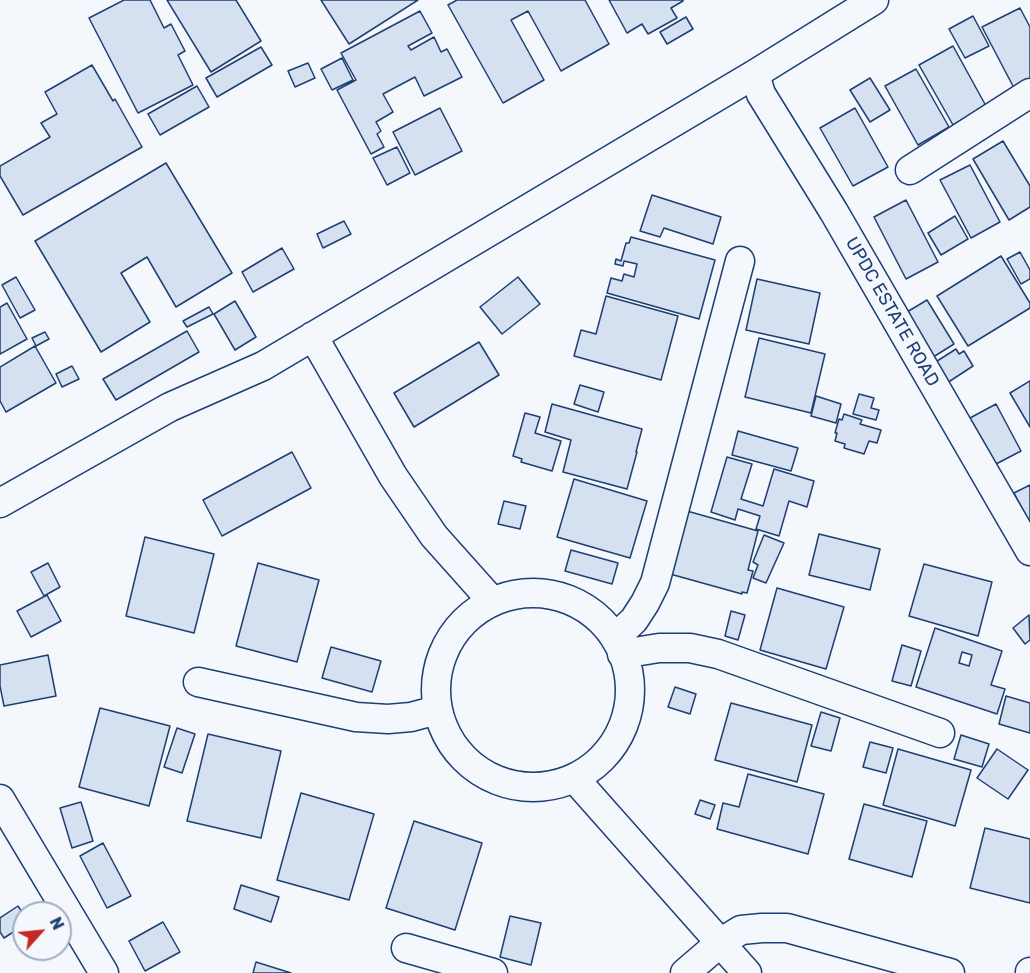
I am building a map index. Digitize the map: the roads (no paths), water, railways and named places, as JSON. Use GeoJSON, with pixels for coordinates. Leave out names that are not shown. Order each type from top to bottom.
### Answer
{"type":"FeatureCollection","features":[{"type":"Feature","properties":{"kind":"street"},"geometry":{"type":"LineString","coordinates":[[0,503],[170,407],[263,366],[755,74],[874,0]]}},
{"type":"Feature","properties":{"kind":"street","name":"UPDC ESTATE ROAD"},"geometry":{"type":"LineString","coordinates":[[755,74],[761,94],[834,212],[1030,551]]}},
{"type":"Feature","properties":{"kind":"street"},"geometry":{"type":"LineString","coordinates":[[910,170],[1030,93]]}},
{"type":"Feature","properties":{"kind":"street"},"geometry":{"type":"LineString","coordinates":[[618,646],[655,583],[740,261]]}},
{"type":"Feature","properties":{"kind":"street"},"geometry":{"type":"LineString","coordinates":[[313,336],[393,476],[434,536],[492,601]]}},
{"type":"Feature","properties":{"kind":"street"},"geometry":{"type":"LineString","coordinates":[[525,593],[559,596],[592,613],[618,646],[628,669],[630,703],[620,736],[602,759],[574,779],[542,788],[508,785],[473,767],[450,742],[437,710],[436,676],[445,648],[465,620],[492,601],[525,593]]}},
{"type":"Feature","properties":{"kind":"street"},"geometry":{"type":"LineString","coordinates":[[618,646],[690,648],[718,654],[940,734]]}},
{"type":"Feature","properties":{"kind":"street"},"geometry":{"type":"LineString","coordinates":[[198,682],[356,717],[388,719],[411,717],[437,710]]}},
{"type":"Feature","properties":{"kind":"street"},"geometry":{"type":"LineString","coordinates":[[574,779],[747,973]]}},
{"type":"Feature","properties":{"kind":"street"},"geometry":{"type":"LineString","coordinates":[[0,799],[104,973]]}},
{"type":"Feature","properties":{"kind":"street"},"geometry":{"type":"LineString","coordinates":[[685,973],[720,943],[741,930],[762,928],[787,928],[950,973]]}},
{"type":"Feature","properties":{"kind":"street"},"geometry":{"type":"LineString","coordinates":[[406,948],[493,973]]}}]}
